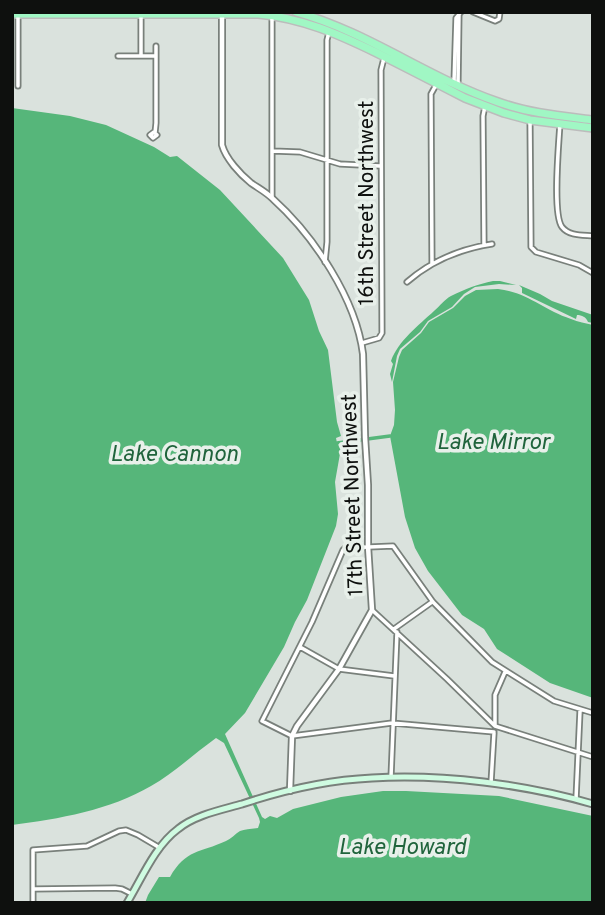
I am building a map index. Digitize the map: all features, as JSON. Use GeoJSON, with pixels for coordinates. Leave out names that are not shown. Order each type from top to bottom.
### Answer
{"type":"FeatureCollection","features":[{"type":"Feature","properties":{"kind":"main road"},"geometry":{"type":"LineString","coordinates":[[296,12],[386,53],[485,107],[530,120],[593,120]]}},
{"type":"Feature","properties":{"kind":"main road"},"geometry":{"type":"LineString","coordinates":[[16,13],[272,14],[331,27]]}},
{"type":"Feature","properties":{"kind":"main road"},"geometry":{"type":"LineString","coordinates":[[438,80],[499,103],[593,128]]}},
{"type":"Feature","properties":{"kind":"main road"},"geometry":{"type":"LineString","coordinates":[[485,107],[492,105],[523,110]]}},
{"type":"Feature","properties":{"kind":"main road"},"geometry":{"type":"LineString","coordinates":[[127,903],[160,848],[173,832],[189,821],[252,800],[331,782],[391,777],[491,783],[593,804]]}},
{"type":"Feature","properties":{"kind":"street"},"geometry":{"type":"LineString","coordinates":[[473,12],[495,21],[498,20],[500,12]]}},
{"type":"Feature","properties":{"kind":"street"},"geometry":{"type":"LineString","coordinates":[[16,13],[18,86]]}},
{"type":"Feature","properties":{"kind":"street"},"geometry":{"type":"LineString","coordinates":[[141,13],[141,56]]}},
{"type":"Feature","properties":{"kind":"street","name":"17th Street Northwest"},"geometry":{"type":"LineString","coordinates":[[222,13],[222,145],[226,156],[247,180],[272,197],[315,247],[348,305],[362,343],[372,610],[339,669],[292,736]]}},
{"type":"Feature","properties":{"kind":"street"},"geometry":{"type":"LineString","coordinates":[[456,85],[460,13]]}},
{"type":"Feature","properties":{"kind":"street"},"geometry":{"type":"LineString","coordinates":[[272,14],[272,197]]}},
{"type":"Feature","properties":{"kind":"street"},"geometry":{"type":"LineString","coordinates":[[325,261],[327,40],[331,27]]}},
{"type":"Feature","properties":{"kind":"street"},"geometry":{"type":"LineString","coordinates":[[155,133],[156,46]]}},
{"type":"Feature","properties":{"kind":"street","name":"16th Street Northwest"},"geometry":{"type":"LineString","coordinates":[[362,343],[379,338],[382,333],[381,70],[386,53]]}},
{"type":"Feature","properties":{"kind":"street"},"geometry":{"type":"LineString","coordinates":[[118,56],[156,56]]}},
{"type":"Feature","properties":{"kind":"street"},"geometry":{"type":"LineString","coordinates":[[432,264],[431,94],[438,80]]}},
{"type":"Feature","properties":{"kind":"street"},"geometry":{"type":"LineString","coordinates":[[484,245],[485,107]]}},
{"type":"Feature","properties":{"kind":"street"},"geometry":{"type":"LineString","coordinates":[[530,120],[533,250],[579,265],[593,273]]}},
{"type":"Feature","properties":{"kind":"street"},"geometry":{"type":"LineString","coordinates":[[561,121],[558,215],[563,228],[574,234],[593,236]]}},
{"type":"Feature","properties":{"kind":"street"},"geometry":{"type":"LineString","coordinates":[[273,151],[300,152],[327,161],[381,166]]}},
{"type":"Feature","properties":{"kind":"street"},"geometry":{"type":"LineString","coordinates":[[315,247],[327,243]]}},
{"type":"Feature","properties":{"kind":"street"},"geometry":{"type":"LineString","coordinates":[[407,282],[432,264],[461,251],[492,244]]}},
{"type":"Feature","properties":{"kind":"street"},"geometry":{"type":"LineString","coordinates":[[494,732],[392,723],[292,736],[262,721],[300,647],[342,550],[391,545],[433,602],[479,649],[505,671],[554,701],[593,713]]}},
{"type":"Feature","properties":{"kind":"street"},"geometry":{"type":"LineString","coordinates":[[391,777],[396,631],[433,602]]}},
{"type":"Feature","properties":{"kind":"street"},"geometry":{"type":"LineString","coordinates":[[372,610],[495,726],[593,757]]}},
{"type":"Feature","properties":{"kind":"street"},"geometry":{"type":"LineString","coordinates":[[300,647],[339,669],[394,676]]}},
{"type":"Feature","properties":{"kind":"street"},"geometry":{"type":"LineString","coordinates":[[491,783],[495,695],[505,671]]}},
{"type":"Feature","properties":{"kind":"street"},"geometry":{"type":"LineString","coordinates":[[576,799],[580,709]]}},
{"type":"Feature","properties":{"kind":"street"},"geometry":{"type":"LineString","coordinates":[[290,791],[292,736]]}},
{"type":"Feature","properties":{"kind":"street"},"geometry":{"type":"LineString","coordinates":[[33,903],[33,850],[87,846],[126,830],[160,848]]}},
{"type":"Feature","properties":{"kind":"street"},"geometry":{"type":"LineString","coordinates":[[33,889],[115,888],[132,894]]}},
{"type":"Feature","properties":{"kind":"water","name":"Lake Cannon"},"geometry":{"type":"Polygon","coordinates":[[[12,108],[70,116],[106,125],[170,157],[177,156],[220,190],[283,258],[309,300],[328,350],[341,436],[336,438],[341,448],[335,482],[338,514],[336,526],[307,600],[284,647],[245,713],[225,734],[262,817],[277,818],[293,809],[341,797],[383,791],[499,796],[593,816],[593,903],[145,903],[159,877],[170,877],[188,856],[228,840],[240,831],[258,828],[259,818],[224,743],[216,738],[168,775],[119,801],[84,812],[12,825],[12,108]]]}},
{"type":"Feature","properties":{"kind":"water"},"geometry":{"type":"Polygon","coordinates":[[[493,281],[516,285],[475,287],[452,307],[428,321],[420,332],[400,349],[392,382],[391,361],[410,334],[449,297],[472,287],[493,281]]]}},
{"type":"Feature","properties":{"kind":"water"},"geometry":{"type":"Polygon","coordinates":[[[519,285],[552,301],[593,315],[593,323],[581,315],[577,315],[576,319],[522,293],[519,285]]]}},
{"type":"Feature","properties":{"kind":"water","name":"Lake Mirror"},"geometry":{"type":"Polygon","coordinates":[[[498,289],[519,294],[561,315],[593,325],[593,698],[550,683],[497,649],[484,629],[462,615],[428,571],[415,548],[405,517],[390,436],[395,410],[393,382],[399,357],[402,350],[429,322],[453,308],[465,296],[476,290],[498,289]]]}},
{"type":"Feature","properties":{"kind":"waterway"},"geometry":{"type":"LineString","coordinates":[[337,443],[390,436]]}},
{"type":"Feature","properties":{"kind":"water label","name":"Lake Howard"},"geometry":{"type":"Point","coordinates":[402,846]}}]}
